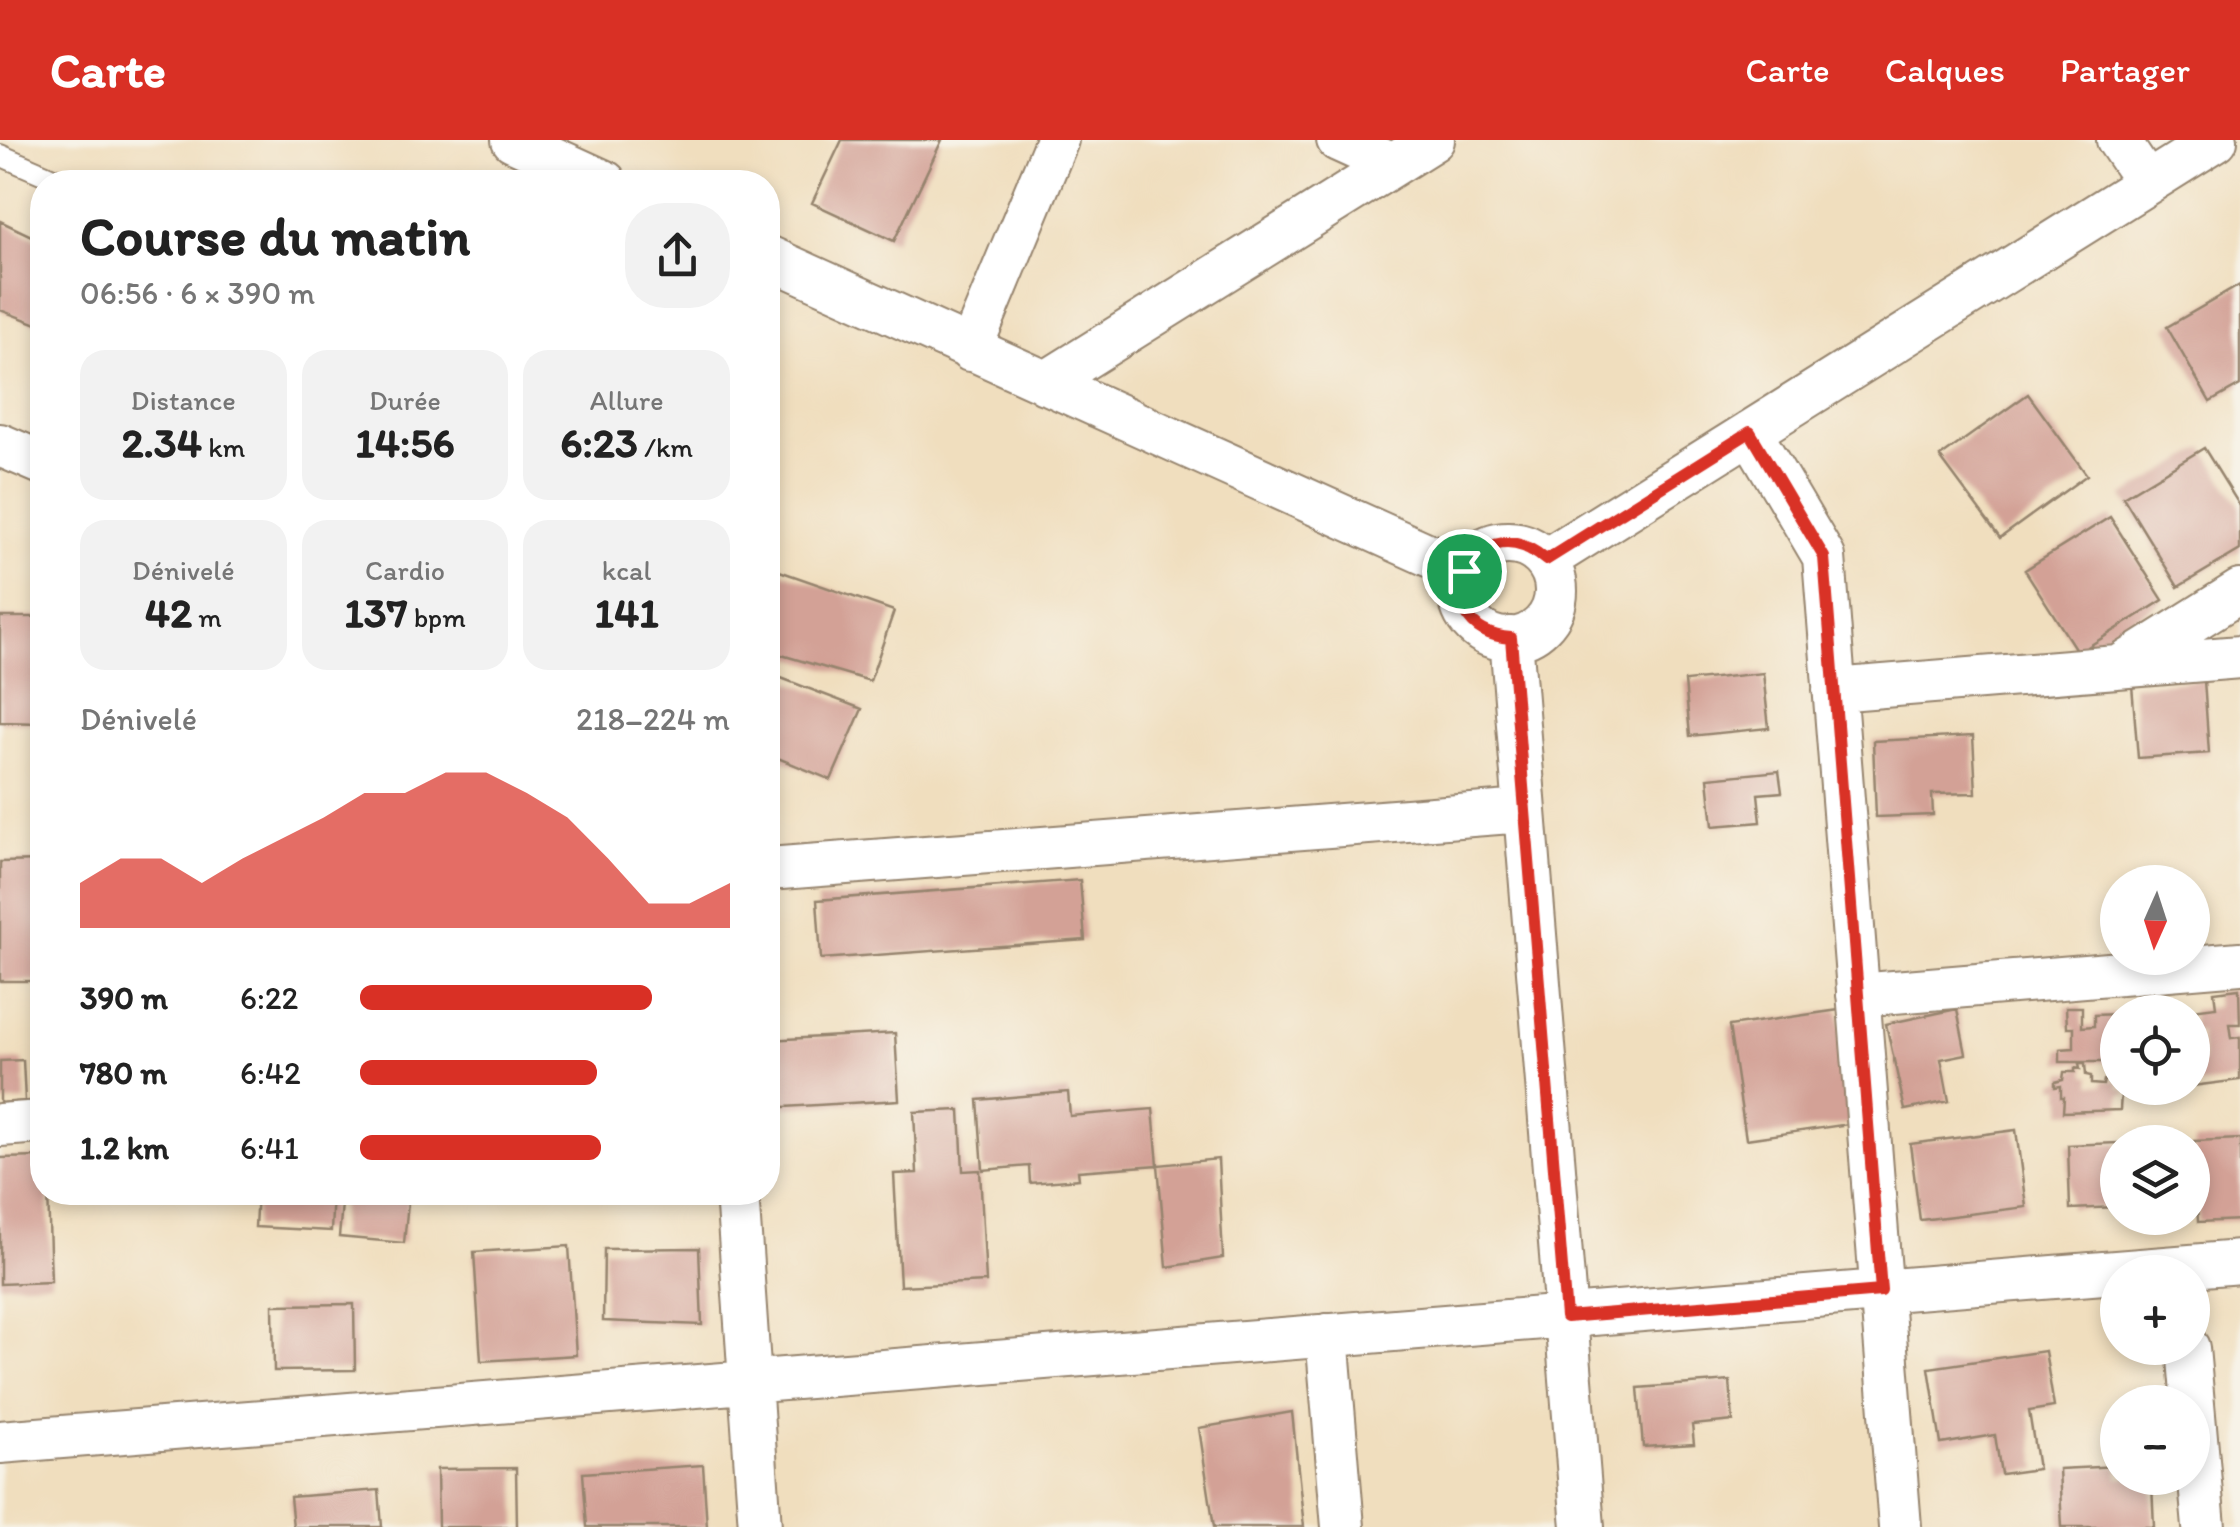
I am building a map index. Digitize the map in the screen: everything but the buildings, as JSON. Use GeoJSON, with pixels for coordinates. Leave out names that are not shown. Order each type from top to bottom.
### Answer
{"type":"FeatureCollection","features":[{"type":"Feature","properties":{"kind":"street"},"geometry":{"type":"LineString","coordinates":[[513,140],[579,170]]}},
{"type":"Feature","properties":{"kind":"street"},"geometry":{"type":"LineString","coordinates":[[970,350],[1057,140]]}},
{"type":"Feature","properties":{"kind":"street"},"geometry":{"type":"LineString","coordinates":[[1338,140],[1393,166]]}},
{"type":"Feature","properties":{"kind":"street"},"geometry":{"type":"LineString","coordinates":[[1045,383],[1434,140]]}},
{"type":"Feature","properties":{"kind":"street"},"geometry":{"type":"LineString","coordinates":[[2118,140],[2147,184]]}},
{"type":"Feature","properties":{"kind":"street"},"geometry":{"type":"LineString","coordinates":[[1546,560],[2216,140]]}},
{"type":"Feature","properties":{"kind":"street"},"geometry":{"type":"LineString","coordinates":[[780,263],[1464,571]]}},
{"type":"Feature","properties":{"kind":"street"},"geometry":{"type":"LineString","coordinates":[[1750,432],[1824,557],[1900,1527]]}},
{"type":"Feature","properties":{"kind":"street"},"geometry":{"type":"LineString","coordinates":[[0,445],[30,458]]}},
{"type":"Feature","properties":{"kind":"street"},"geometry":{"type":"LineString","coordinates":[[1518,544],[1546,560],[1556,584],[1552,610],[1536,630],[1511,638],[1495,637],[1480,630],[1469,618],[1460,587],[1464,571],[1486,548],[1518,544]]}},
{"type":"Feature","properties":{"kind":"street"},"geometry":{"type":"LineString","coordinates":[[2120,667],[2240,592]]}},
{"type":"Feature","properties":{"kind":"street"},"geometry":{"type":"LineString","coordinates":[[1511,638],[1584,1527]]}},
{"type":"Feature","properties":{"kind":"street"},"geometry":{"type":"LineString","coordinates":[[1834,690],[2240,658]]}},
{"type":"Feature","properties":{"kind":"street"},"geometry":{"type":"LineString","coordinates":[[780,869],[1524,811]]}},
{"type":"Feature","properties":{"kind":"street"},"geometry":{"type":"LineString","coordinates":[[1858,995],[2240,963]]}},
{"type":"Feature","properties":{"kind":"street"},"geometry":{"type":"LineString","coordinates":[[0,1125],[30,1123]]}},
{"type":"Feature","properties":{"kind":"street"},"geometry":{"type":"LineString","coordinates":[[738,1205],[760,1527]]}},
{"type":"Feature","properties":{"kind":"street"},"geometry":{"type":"LineString","coordinates":[[2210,1266],[2240,1262]]}},
{"type":"Feature","properties":{"kind":"street"},"geometry":{"type":"LineString","coordinates":[[0,1442],[2100,1276]]}},
{"type":"Feature","properties":{"kind":"street"},"geometry":{"type":"LineString","coordinates":[[1327,1336],[1343,1527]]}},
{"type":"Feature","properties":{"kind":"street"},"geometry":{"type":"LineString","coordinates":[[2190,1365],[2204,1527]]}},
{"type":"Feature","properties":{"kind":"lane"},"geometry":{"type":"LineString","coordinates":[[0,155],[34,170]]}},
{"type":"Feature","properties":{"kind":"route"},"geometry":{"type":"LineString","coordinates":[[1750,432],[1824,557],[1881,1291],[1566,1317],[1511,638],[1495,637],[1480,630],[1469,618],[1460,587],[1464,571],[1486,548],[1502,543],[1534,550],[1546,560],[1750,432]]}}]}
